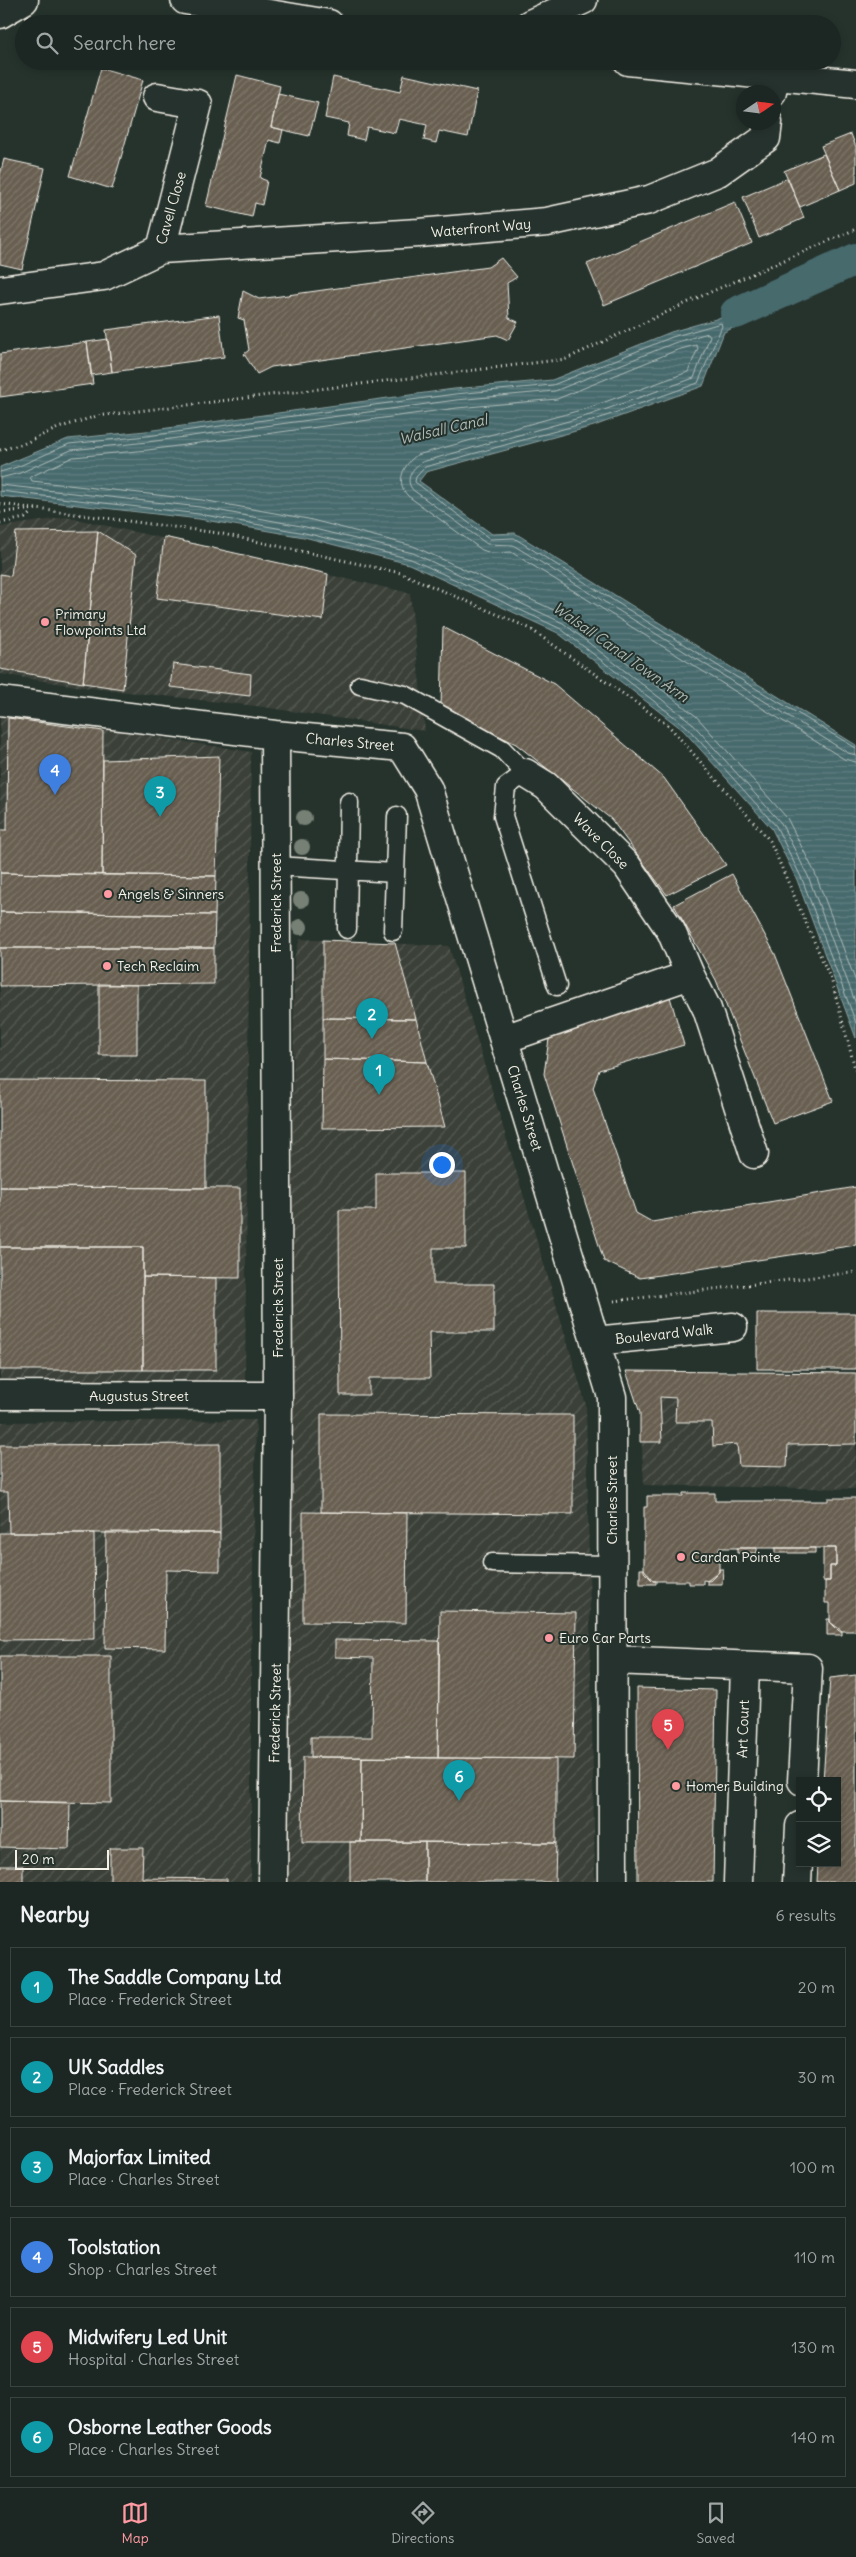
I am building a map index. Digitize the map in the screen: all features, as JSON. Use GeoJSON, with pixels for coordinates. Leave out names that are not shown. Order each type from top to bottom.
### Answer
{"type":"FeatureCollection","features":[{"type":"Feature","properties":{"kind":"main road"},"geometry":{"type":"LineString","coordinates":[[0,14],[24,0]]}},
{"type":"Feature","properties":{"kind":"main road"},"geometry":{"type":"LineString","coordinates":[[185,0],[276,15]]}},
{"type":"Feature","properties":{"kind":"main road"},"geometry":{"type":"LineString","coordinates":[[550,15],[583,0]]}},
{"type":"Feature","properties":{"kind":"main road"},"geometry":{"type":"LineString","coordinates":[[685,70],[774,84],[856,84]]}},
{"type":"Feature","properties":{"kind":"main road","name":"Cavell Close"},"geometry":{"type":"LineString","coordinates":[[0,290],[104,276],[162,249],[198,104],[157,97]]}},
{"type":"Feature","properties":{"kind":"main road","name":"Waterfront Way"},"geometry":{"type":"LineString","coordinates":[[162,249],[420,233],[556,220],[649,200],[718,172],[766,138],[767,130]]}},
{"type":"Feature","properties":{"kind":"main road","name":"Charles Street"},"geometry":{"type":"LineString","coordinates":[[0,701],[275,735],[402,747],[428,789],[612,1397],[613,1882]]}},
{"type":"Feature","properties":{"kind":"main road","name":"Frederick Street"},"geometry":{"type":"LineString","coordinates":[[273,1882],[278,1396],[275,735]]}},
{"type":"Feature","properties":{"kind":"main road","name":"Wave Close"},"geometry":{"type":"LineString","coordinates":[[525,773],[546,786],[627,866],[671,930],[690,976],[707,1009],[754,1154]]}},
{"type":"Feature","properties":{"kind":"main road"},"geometry":{"type":"LineString","coordinates":[[504,1040],[690,976]]}},
{"type":"Feature","properties":{"kind":"main road","name":"Boulevard Walk"},"geometry":{"type":"LineString","coordinates":[[595,1340],[733,1327]]}},
{"type":"Feature","properties":{"kind":"main road","name":"Augustus Street"},"geometry":{"type":"LineString","coordinates":[[0,1395],[278,1396]]}},
{"type":"Feature","properties":{"kind":"main road"},"geometry":{"type":"LineString","coordinates":[[613,1660],[808,1668],[802,1777]]}},
{"type":"Feature","properties":{"kind":"main road","name":"Art Court"},"geometry":{"type":"LineString","coordinates":[[738,1882],[745,1666]]}},
{"type":"Feature","properties":{"kind":"main road"},"geometry":{"type":"LineString","coordinates":[[797,1882],[798,1867]]}},
{"type":"Feature","properties":{"kind":"lane"},"geometry":{"type":"LineString","coordinates":[[360,685],[404,695],[502,749],[525,773],[506,787],[503,816],[557,986]]}},
{"type":"Feature","properties":{"kind":"lane"},"geometry":{"type":"LineString","coordinates":[[347,929],[349,802]]}},
{"type":"Feature","properties":{"kind":"lane"},"geometry":{"type":"LineString","coordinates":[[393,931],[398,816]]}},
{"type":"Feature","properties":{"kind":"lane"},"geometry":{"type":"LineString","coordinates":[[276,866],[395,873]]}},
{"type":"Feature","properties":{"kind":"lane"},"geometry":{"type":"LineString","coordinates":[[492,1563],[612,1565]]}},
{"type":"Feature","properties":{"kind":"path"},"geometry":{"type":"LineString","coordinates":[[0,450],[23,444],[58,428],[97,416],[566,359],[706,294],[856,229]]}},
{"type":"Feature","properties":{"kind":"path"},"geometry":{"type":"LineString","coordinates":[[0,504],[218,533],[401,573],[529,628],[669,726],[770,840],[832,982],[856,1072]]}},
{"type":"Feature","properties":{"kind":"path"},"geometry":{"type":"LineString","coordinates":[[0,512],[32,511],[38,509]]}},
{"type":"Feature","properties":{"kind":"path"},"geometry":{"type":"LineString","coordinates":[[0,522],[25,518],[32,511]]}},
{"type":"Feature","properties":{"kind":"path"},"geometry":{"type":"LineString","coordinates":[[584,1301],[624,1301],[856,1272]]}},
{"type":"Feature","properties":{"kind":"shaded area"},"geometry":{"type":"Polygon","coordinates":[[[67,517],[410,593],[425,731],[256,706],[82,687],[0,674],[0,527],[67,517]]]}},
{"type":"Feature","properties":{"kind":"shaded area"},"geometry":{"type":"Polygon","coordinates":[[[0,712],[251,752],[245,1382],[0,1379],[0,712]]]}},
{"type":"Feature","properties":{"kind":"shaded area"},"geometry":{"type":"Polygon","coordinates":[[[300,939],[449,946],[586,1405],[595,1882],[288,1882],[294,958],[300,939]]]}},
{"type":"Feature","properties":{"kind":"shaded area"},"geometry":{"type":"Polygon","coordinates":[[[628,1372],[856,1372],[856,1489],[644,1485],[640,1413],[628,1372]]]}},
{"type":"Feature","properties":{"kind":"shaded area"},"geometry":{"type":"Polygon","coordinates":[[[256,1420],[251,1660],[251,1882],[0,1882],[0,1422],[256,1420]]]}},
{"type":"Feature","properties":{"kind":"water","name":"Walsall Canal Town Arm"},"geometry":{"type":"Polygon","coordinates":[[[856,262],[856,273],[724,332],[703,386],[594,426],[426,472],[419,481],[492,534],[515,533],[856,745],[856,1038],[797,880],[772,829],[683,730],[558,633],[409,564],[304,537],[199,519],[0,496],[0,467],[68,439],[146,431],[454,389],[552,380],[671,332],[716,319],[856,262]]]}},
{"type":"Feature","properties":{"kind":"building"},"geometry":{"type":"Polygon","coordinates":[[[100,70],[108,70],[143,80],[112,189],[70,176],[100,70]]]}},
{"type":"Feature","properties":{"kind":"building"},"geometry":{"type":"Polygon","coordinates":[[[237,75],[280,86],[271,127],[283,130],[280,143],[269,140],[260,178],[267,181],[262,205],[255,203],[252,217],[206,206],[237,75]]]}},
{"type":"Feature","properties":{"kind":"building"},"geometry":{"type":"Polygon","coordinates":[[[404,75],[477,91],[468,137],[439,131],[436,143],[424,140],[427,125],[399,119],[395,133],[367,127],[364,140],[347,136],[349,123],[325,118],[333,77],[400,92],[404,75]]]}},
{"type":"Feature","properties":{"kind":"building"},"geometry":{"type":"Polygon","coordinates":[[[278,94],[318,103],[309,136],[271,127],[278,94]]]}},
{"type":"Feature","properties":{"kind":"building"},"geometry":{"type":"Polygon","coordinates":[[[851,134],[856,147],[856,183],[840,190],[821,146],[851,134]]]}},
{"type":"Feature","properties":{"kind":"building"},"geometry":{"type":"Polygon","coordinates":[[[824,154],[840,190],[800,207],[784,171],[824,154]]]}},
{"type":"Feature","properties":{"kind":"building"},"geometry":{"type":"Polygon","coordinates":[[[4,159],[45,168],[22,269],[0,264],[0,175],[4,159]]]}},
{"type":"Feature","properties":{"kind":"building"},"geometry":{"type":"Polygon","coordinates":[[[788,178],[804,218],[759,238],[743,197],[788,178]]]}},
{"type":"Feature","properties":{"kind":"building"},"geometry":{"type":"Polygon","coordinates":[[[735,202],[752,243],[604,305],[587,264],[735,202]]]}},
{"type":"Feature","properties":{"kind":"building"},"geometry":{"type":"Polygon","coordinates":[[[501,258],[517,277],[507,283],[509,318],[518,322],[508,340],[497,335],[271,367],[257,374],[244,354],[249,350],[244,320],[238,318],[243,291],[259,299],[488,267],[501,258]]]}},
{"type":"Feature","properties":{"kind":"building"},"geometry":{"type":"Polygon","coordinates":[[[219,315],[224,357],[112,372],[106,330],[219,315]]]}},
{"type":"Feature","properties":{"kind":"building"},"geometry":{"type":"Polygon","coordinates":[[[108,339],[112,372],[91,375],[87,342],[108,339]]]}},
{"type":"Feature","properties":{"kind":"building"},"geometry":{"type":"Polygon","coordinates":[[[87,342],[93,384],[0,397],[0,354],[87,342]]]}},
{"type":"Feature","properties":{"kind":"building"},"geometry":{"type":"Polygon","coordinates":[[[98,531],[136,555],[123,689],[83,683],[98,531]]]}},
{"type":"Feature","properties":{"kind":"building","name":"Primary Flowpoints Ltd"},"geometry":{"type":"Polygon","coordinates":[[[98,531],[83,683],[0,669],[0,574],[11,576],[16,532],[98,531]]]}},
{"type":"Feature","properties":{"kind":"building"},"geometry":{"type":"Polygon","coordinates":[[[164,537],[328,574],[323,620],[157,598],[164,537]]]}},
{"type":"Feature","properties":{"kind":"building"},"geometry":{"type":"Polygon","coordinates":[[[443,627],[554,684],[664,778],[726,865],[667,895],[611,819],[516,744],[441,708],[443,627]]]}},
{"type":"Feature","properties":{"kind":"building"},"geometry":{"type":"Polygon","coordinates":[[[173,664],[251,674],[250,696],[170,687],[173,664]]]}},
{"type":"Feature","properties":{"kind":"building"},"geometry":{"type":"Polygon","coordinates":[[[8,718],[103,731],[102,875],[0,873],[0,830],[7,830],[8,718]]]}},
{"type":"Feature","properties":{"kind":"building"},"geometry":{"type":"Polygon","coordinates":[[[219,756],[216,876],[102,875],[103,760],[219,756]]]}},
{"type":"Feature","properties":{"kind":"building","name":"Angels & Sinners"},"geometry":{"type":"Polygon","coordinates":[[[0,873],[216,876],[215,915],[0,912],[0,873]]]}},
{"type":"Feature","properties":{"kind":"building"},"geometry":{"type":"Polygon","coordinates":[[[732,874],[775,954],[833,1101],[773,1123],[716,980],[674,905],[732,874]]]}},
{"type":"Feature","properties":{"kind":"building"},"geometry":{"type":"Polygon","coordinates":[[[0,912],[215,915],[214,948],[0,948],[0,912]]]}},
{"type":"Feature","properties":{"kind":"building"},"geometry":{"type":"Polygon","coordinates":[[[323,940],[395,943],[416,1019],[323,1018],[323,940]]]}},
{"type":"Feature","properties":{"kind":"building","name":"Tech Reclaim"},"geometry":{"type":"Polygon","coordinates":[[[0,948],[214,948],[214,984],[0,986],[0,948]]]}},
{"type":"Feature","properties":{"kind":"building"},"geometry":{"type":"Polygon","coordinates":[[[99,984],[137,985],[137,1055],[99,1055],[99,984]]]}},
{"type":"Feature","properties":{"kind":"building"},"geometry":{"type":"Polygon","coordinates":[[[670,997],[684,1045],[599,1070],[593,1088],[636,1213],[652,1222],[856,1187],[856,1245],[640,1278],[604,1261],[544,1074],[550,1032],[670,997]]]}},
{"type":"Feature","properties":{"kind":"building"},"geometry":{"type":"Polygon","coordinates":[[[323,1018],[416,1019],[427,1062],[323,1059],[323,1018]]]}},
{"type":"Feature","properties":{"kind":"building"},"geometry":{"type":"Polygon","coordinates":[[[323,1059],[427,1062],[445,1127],[322,1128],[323,1059]]]}},
{"type":"Feature","properties":{"kind":"building"},"geometry":{"type":"Polygon","coordinates":[[[0,1080],[206,1081],[206,1188],[0,1187],[0,1080]]]}},
{"type":"Feature","properties":{"kind":"building"},"geometry":{"type":"Polygon","coordinates":[[[376,1173],[466,1173],[466,1248],[433,1248],[433,1284],[494,1284],[494,1332],[429,1332],[430,1378],[369,1378],[369,1395],[340,1395],[339,1210],[376,1210],[376,1173]]]}},
{"type":"Feature","properties":{"kind":"building"},"geometry":{"type":"Polygon","coordinates":[[[0,1187],[240,1188],[240,1278],[143,1277],[143,1247],[0,1247],[0,1187]]]}},
{"type":"Feature","properties":{"kind":"building"},"geometry":{"type":"Polygon","coordinates":[[[0,1247],[143,1247],[143,1370],[0,1370],[0,1247]]]}},
{"type":"Feature","properties":{"kind":"building"},"geometry":{"type":"Polygon","coordinates":[[[143,1277],[216,1278],[216,1370],[143,1370],[143,1277]]]}},
{"type":"Feature","properties":{"kind":"building"},"geometry":{"type":"Polygon","coordinates":[[[757,1313],[856,1313],[856,1369],[757,1369],[757,1313]]]}},
{"type":"Feature","properties":{"kind":"building"},"geometry":{"type":"Polygon","coordinates":[[[626,1371],[856,1373],[856,1444],[788,1445],[787,1467],[739,1466],[737,1444],[713,1446],[712,1422],[675,1422],[676,1398],[660,1397],[662,1442],[640,1442],[640,1413],[626,1371]]]}},
{"type":"Feature","properties":{"kind":"building"},"geometry":{"type":"Polygon","coordinates":[[[321,1414],[573,1415],[573,1514],[321,1512],[321,1414]]]}},
{"type":"Feature","properties":{"kind":"building"},"geometry":{"type":"Polygon","coordinates":[[[220,1444],[220,1533],[9,1533],[8,1492],[0,1492],[0,1445],[220,1444]]]}},
{"type":"Feature","properties":{"kind":"building","name":"Cardan Pointe"},"geometry":{"type":"Polygon","coordinates":[[[683,1493],[715,1493],[715,1501],[828,1501],[828,1498],[856,1498],[856,1631],[839,1631],[830,1622],[830,1603],[825,1603],[825,1581],[830,1581],[830,1566],[836,1566],[836,1548],[719,1548],[719,1572],[710,1581],[703,1580],[703,1584],[689,1584],[689,1581],[653,1581],[644,1572],[644,1507],[647,1507],[647,1496],[683,1496],[683,1493]]]}},
{"type":"Feature","properties":{"kind":"building"},"geometry":{"type":"Polygon","coordinates":[[[303,1512],[407,1513],[406,1623],[303,1622],[303,1512]]]}},
{"type":"Feature","properties":{"kind":"building"},"geometry":{"type":"Polygon","coordinates":[[[106,1532],[220,1533],[220,1571],[166,1570],[165,1649],[105,1648],[106,1532]]]}},
{"type":"Feature","properties":{"kind":"building"},"geometry":{"type":"Polygon","coordinates":[[[0,1533],[94,1533],[95,1639],[0,1640],[0,1533]]]}},
{"type":"Feature","properties":{"kind":"building"},"geometry":{"type":"Polygon","coordinates":[[[737,1548],[757,1548],[757,1553],[737,1553],[737,1548]]]}},
{"type":"Feature","properties":{"kind":"building"},"geometry":{"type":"Polygon","coordinates":[[[775,1548],[815,1548],[815,1553],[775,1553],[775,1548]]]}},
{"type":"Feature","properties":{"kind":"building"},"geometry":{"type":"Polygon","coordinates":[[[823,1548],[836,1548],[836,1566],[830,1566],[830,1581],[823,1581],[823,1548]]]}},
{"type":"Feature","properties":{"kind":"building"},"geometry":{"type":"Polygon","coordinates":[[[640,1569],[644,1569],[653,1581],[656,1581],[656,1584],[640,1584],[640,1569]]]}},
{"type":"Feature","properties":{"kind":"building"},"geometry":{"type":"Polygon","coordinates":[[[719,1569],[723,1569],[722,1584],[707,1584],[707,1581],[719,1572],[719,1569]]]}},
{"type":"Feature","properties":{"kind":"building"},"geometry":{"type":"Polygon","coordinates":[[[440,1611],[576,1613],[574,1759],[438,1758],[440,1611]]]}},
{"type":"Feature","properties":{"kind":"building"},"geometry":{"type":"Polygon","coordinates":[[[827,1619],[830,1619],[830,1622],[842,1631],[842,1635],[827,1635],[827,1619]]]}},
{"type":"Feature","properties":{"kind":"building"},"geometry":{"type":"Polygon","coordinates":[[[335,1640],[439,1641],[438,1758],[311,1757],[311,1737],[372,1737],[373,1658],[335,1657],[335,1640]]]}},
{"type":"Feature","properties":{"kind":"building"},"geometry":{"type":"Polygon","coordinates":[[[0,1656],[111,1656],[111,1803],[0,1801],[0,1656]]]}},
{"type":"Feature","properties":{"kind":"building"},"geometry":{"type":"Polygon","coordinates":[[[856,1675],[856,1882],[817,1882],[818,1867],[841,1867],[841,1777],[823,1777],[830,1678],[856,1675]]]}},
{"type":"Feature","properties":{"kind":"building","name":"Homer Building"},"geometry":{"type":"Polygon","coordinates":[[[637,1688],[716,1690],[713,1882],[638,1882],[637,1688]]]}},
{"type":"Feature","properties":{"kind":"building"},"geometry":{"type":"Polygon","coordinates":[[[303,1757],[362,1757],[361,1842],[302,1842],[303,1757]]]}},
{"type":"Feature","properties":{"kind":"building"},"geometry":{"type":"Polygon","coordinates":[[[362,1757],[556,1759],[556,1843],[361,1842],[362,1757]]]}},
{"type":"Feature","properties":{"kind":"building"},"geometry":{"type":"Polygon","coordinates":[[[0,1801],[70,1803],[69,1849],[0,1847],[0,1801]]]}},
{"type":"Feature","properties":{"kind":"building"},"geometry":{"type":"Polygon","coordinates":[[[350,1842],[425,1842],[425,1882],[350,1882],[350,1842]]]}},
{"type":"Feature","properties":{"kind":"building"},"geometry":{"type":"Polygon","coordinates":[[[425,1842],[556,1843],[555,1882],[425,1882],[425,1842]]]}},
{"type":"Feature","properties":{"kind":"building"},"geometry":{"type":"Polygon","coordinates":[[[110,1848],[143,1848],[142,1878],[227,1879],[227,1882],[110,1882],[110,1848]]]}},
{"type":"Feature","properties":{"kind":"building"},"geometry":{"type":"Polygon","coordinates":[[[0,1866],[23,1866],[23,1882],[0,1882],[0,1866]]]}},
{"type":"Feature","properties":{"kind":"waterway","name":"Walsall Canal"},"geometry":{"type":"LineString","coordinates":[[736,313],[856,259]]}},
{"type":"Feature","properties":{"kind":"place","name":"Primary Flowpoints Ltd"},"geometry":{"type":"Point","coordinates":[45,622]}},
{"type":"Feature","properties":{"kind":"place","name":"Toolstation"},"geometry":{"type":"Point","coordinates":[55,795]}},
{"type":"Feature","properties":{"kind":"place","name":"Majorfax Limited"},"geometry":{"type":"Point","coordinates":[160,817]}},
{"type":"Feature","properties":{"kind":"place","name":"Angels & Sinners"},"geometry":{"type":"Point","coordinates":[108,894]}},
{"type":"Feature","properties":{"kind":"place","name":"Tech Reclaim"},"geometry":{"type":"Point","coordinates":[107,966]}},
{"type":"Feature","properties":{"kind":"place","name":"UK Saddles"},"geometry":{"type":"Point","coordinates":[372,1039]}},
{"type":"Feature","properties":{"kind":"place","name":"The Saddle Company Ltd"},"geometry":{"type":"Point","coordinates":[379,1095]}},
{"type":"Feature","properties":{"kind":"place","name":"Cardan Pointe"},"geometry":{"type":"Point","coordinates":[681,1557]}},
{"type":"Feature","properties":{"kind":"place","name":"Euro Car Parts"},"geometry":{"type":"Point","coordinates":[549,1638]}},
{"type":"Feature","properties":{"kind":"place","name":"Midwifery Led Unit"},"geometry":{"type":"Point","coordinates":[668,1750]}},
{"type":"Feature","properties":{"kind":"place","name":"Homer Building"},"geometry":{"type":"Point","coordinates":[676,1786]}},
{"type":"Feature","properties":{"kind":"place","name":"Osborne Leather Goods"},"geometry":{"type":"Point","coordinates":[459,1801]}}]}
